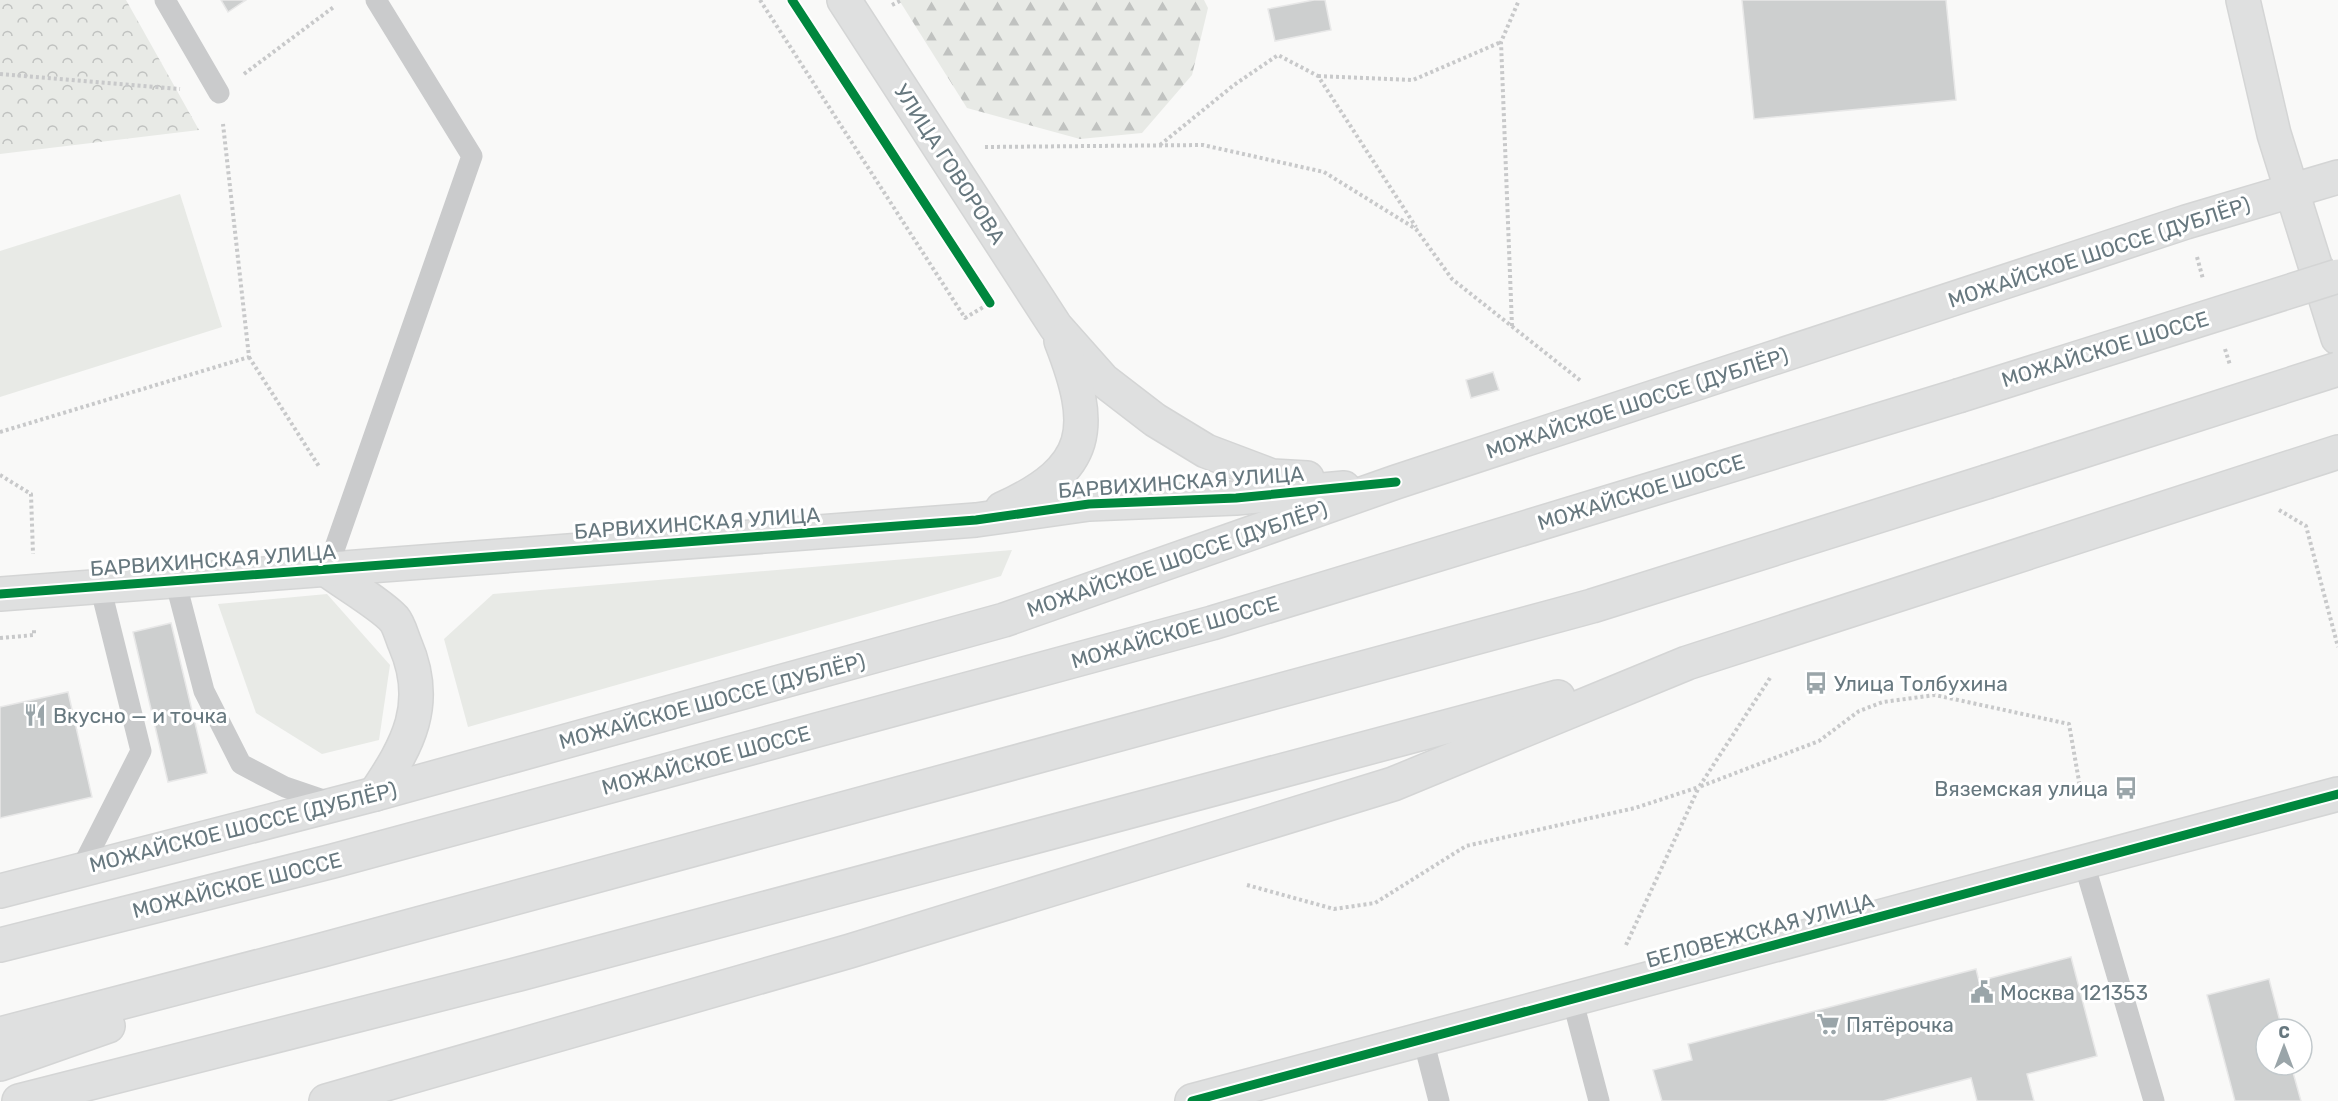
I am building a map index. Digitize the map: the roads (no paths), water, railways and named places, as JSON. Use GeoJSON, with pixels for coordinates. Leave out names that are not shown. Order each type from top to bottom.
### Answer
{"type":"FeatureCollection","features":[{"type":"Feature","properties":{"kind":"main road","name":"УЛИЦА ГОВОРОВА"},"geometry":{"type":"LineString","coordinates":[[844,0],[1056,327],[1103,380],[1155,420],[1206,451],[1272,476],[1396,482]]}},
{"type":"Feature","properties":{"kind":"main road"},"geometry":{"type":"LineString","coordinates":[[2243,0],[2266,101],[2291,192],[2338,338]]}},
{"type":"Feature","properties":{"kind":"main road","name":"МОЖАЙСКОЕ ШОССЕ (ДУБЛЁР)"},"geometry":{"type":"LineString","coordinates":[[0,891],[332,803],[375,794],[1004,620],[1396,482],[2186,222],[2338,177]]}},
{"type":"Feature","properties":{"kind":"main road","name":"МОЖАЙСКОЕ ШОССЕ"},"geometry":{"type":"LineString","coordinates":[[0,945],[333,861],[1212,623],[1958,396],[2338,276]]}},
{"type":"Feature","properties":{"kind":"main road","name":"УЛИЦА ГОВОРОВА"},"geometry":{"type":"LineString","coordinates":[[976,520],[1030,496],[1067,467],[1078,446],[1082,429],[1079,398],[1056,327]]}},
{"type":"Feature","properties":{"kind":"main road"},"geometry":{"type":"LineString","coordinates":[[0,1034],[322,950],[1592,606],[2338,369]]}},
{"type":"Feature","properties":{"kind":"main road"},"geometry":{"type":"LineString","coordinates":[[19,1101],[530,971],[1687,663],[2338,452]]}},
{"type":"Feature","properties":{"kind":"main road","name":"БАРВИХИНСКАЯ УЛИЦА"},"geometry":{"type":"LineString","coordinates":[[0,594],[976,520],[1089,504],[1236,498],[1396,482]]}},
{"type":"Feature","properties":{"kind":"main road"},"geometry":{"type":"LineString","coordinates":[[327,570],[395,619],[410,657],[416,689],[414,721],[400,757],[375,794]]}},
{"type":"Feature","properties":{"kind":"main road"},"geometry":{"type":"LineString","coordinates":[[326,1101],[850,951],[1394,784],[1687,663]]}},
{"type":"Feature","properties":{"kind":"main road","name":"БЕЛОВЕЖСКАЯ УЛИЦА"},"geometry":{"type":"LineString","coordinates":[[1192,1101],[2338,794]]}},
{"type":"Feature","properties":{"kind":"main road"},"geometry":{"type":"LineString","coordinates":[[0,1064],[322,950]]}},
{"type":"Feature","properties":{"kind":"lane"},"geometry":{"type":"LineString","coordinates":[[165,0],[219,93]]}},
{"type":"Feature","properties":{"kind":"lane"},"geometry":{"type":"LineString","coordinates":[[327,570],[472,156],[376,0]]}},
{"type":"Feature","properties":{"kind":"lane"},"geometry":{"type":"LineString","coordinates":[[175,580],[204,691],[241,764],[285,787],[332,803]]}},
{"type":"Feature","properties":{"kind":"lane"},"geometry":{"type":"LineString","coordinates":[[81,869],[141,751],[100,586]]}},
{"type":"Feature","properties":{"kind":"lane"},"geometry":{"type":"LineString","coordinates":[[2084,863],[2154,1101]]}},
{"type":"Feature","properties":{"kind":"lane"},"geometry":{"type":"LineString","coordinates":[[1572,998],[1599,1101]]}},
{"type":"Feature","properties":{"kind":"lane"},"geometry":{"type":"LineString","coordinates":[[1422,1039],[1438,1101]]}},
{"type":"Feature","properties":{"kind":"place","name":"Улица Толбухина"},"geometry":{"type":"Point","coordinates":[1816,683]}},
{"type":"Feature","properties":{"kind":"place","name":"Вкусно — и точка"},"geometry":{"type":"Point","coordinates":[35,715]}},
{"type":"Feature","properties":{"kind":"place","name":"Вяземская улица"},"geometry":{"type":"Point","coordinates":[2126,788]}},
{"type":"Feature","properties":{"kind":"place","name":"Москва 121353"},"geometry":{"type":"Point","coordinates":[1982,992]}},
{"type":"Feature","properties":{"kind":"place","name":"Пятёрочка"},"geometry":{"type":"Point","coordinates":[1828,1024]}}]}
